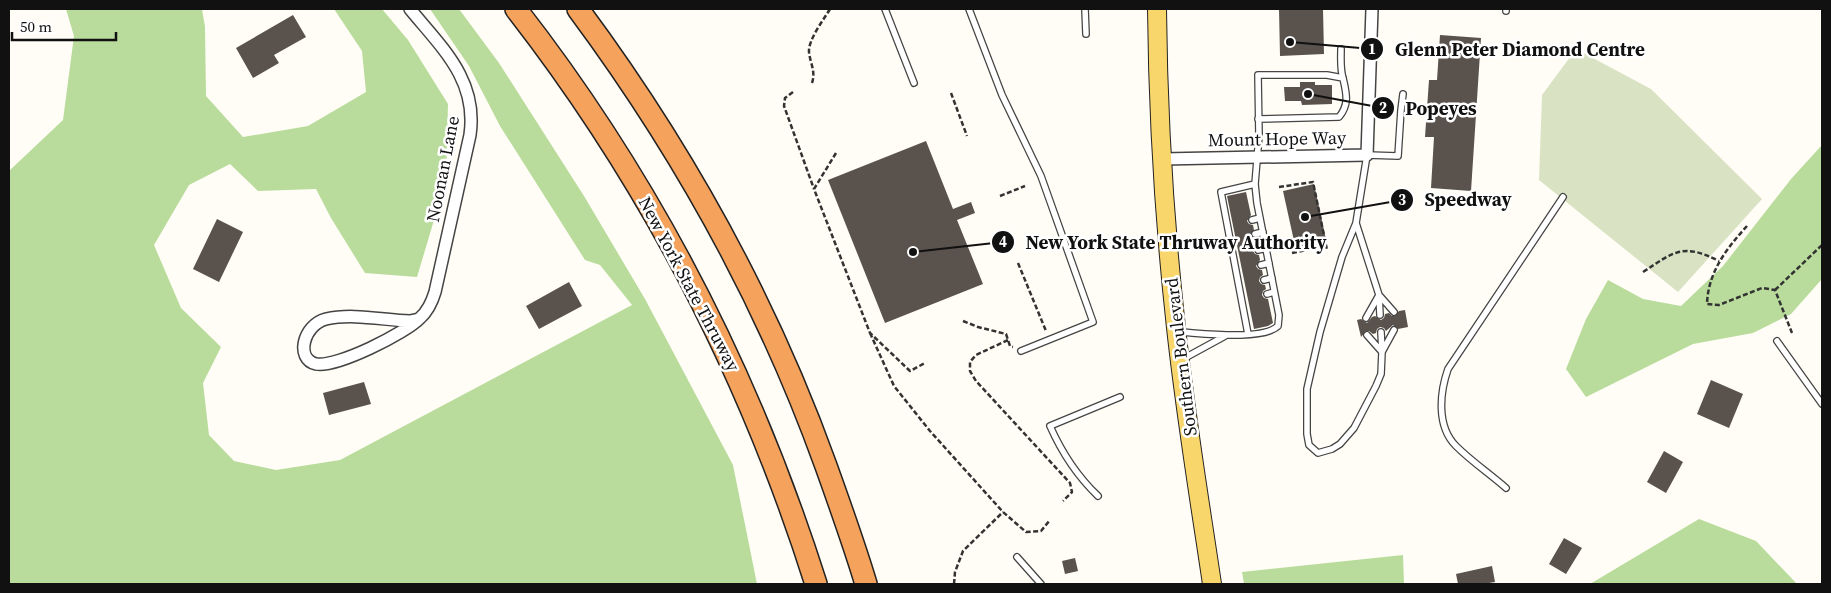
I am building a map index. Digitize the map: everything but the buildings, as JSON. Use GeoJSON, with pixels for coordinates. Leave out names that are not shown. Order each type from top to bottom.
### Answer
{"type":"FeatureCollection","features":[{"type":"Feature","properties":{"kind":"highway","name":"New York State Thruway"},"geometry":{"type":"LineString","coordinates":[[516,9],[600,125],[652,210],[694,286],[754,415],[782,482],[816,584]]}},
{"type":"Feature","properties":{"kind":"highway"},"geometry":{"type":"LineString","coordinates":[[578,9],[618,63],[699,193],[737,262],[769,328],[813,429],[852,538],[866,584]]}},
{"type":"Feature","properties":{"kind":"highway"},"geometry":{"type":"LineString","coordinates":[[592,9],[617,44],[618,63]]}},
{"type":"Feature","properties":{"kind":"main road","name":"Southern Boulevard"},"geometry":{"type":"LineString","coordinates":[[1157,9],[1168,241],[1177,332],[1212,584]]}},
{"type":"Feature","properties":{"kind":"street","name":"Noonan Lane"},"geometry":{"type":"LineString","coordinates":[[410,9],[460,74],[468,92],[472,114],[470,135],[435,292],[427,311],[420,319],[398,334],[336,362],[316,364],[310,361],[306,355],[305,338],[309,329],[325,319],[350,318],[410,321],[420,319]]}},
{"type":"Feature","properties":{"kind":"street","name":"Mount Hope Way"},"geometry":{"type":"LineString","coordinates":[[1163,159],[1367,155],[1372,9]]}},
{"type":"Feature","properties":{"kind":"lane"},"geometry":{"type":"LineString","coordinates":[[885,9],[914,83]]}},
{"type":"Feature","properties":{"kind":"lane"},"geometry":{"type":"LineString","coordinates":[[969,9],[1002,95],[1041,176],[1093,322],[1021,351]]}},
{"type":"Feature","properties":{"kind":"lane"},"geometry":{"type":"LineString","coordinates":[[1085,9],[1086,34]]}},
{"type":"Feature","properties":{"kind":"lane"},"geometry":{"type":"LineString","coordinates":[[1258,119],[1339,116],[1344,110],[1347,98],[1343,78],[1341,48]]}},
{"type":"Feature","properties":{"kind":"lane"},"geometry":{"type":"LineString","coordinates":[[1177,332],[1225,336],[1275,329],[1278,326],[1278,308],[1255,184],[1258,75],[1327,74],[1343,78]]}},
{"type":"Feature","properties":{"kind":"lane"},"geometry":{"type":"LineString","coordinates":[[1381,332],[1381,374],[1354,428],[1340,444],[1332,449],[1318,452],[1309,445],[1307,434],[1308,389],[1322,323],[1342,258],[1356,222],[1367,155],[1398,156],[1400,110],[1403,94]]}},
{"type":"Feature","properties":{"kind":"lane"},"geometry":{"type":"LineString","coordinates":[[1248,334],[1248,314],[1227,210],[1221,192],[1255,184]]}},
{"type":"Feature","properties":{"kind":"lane"},"geometry":{"type":"LineString","coordinates":[[1506,488],[1454,444],[1444,425],[1441,403],[1442,385],[1448,369],[1563,197]]}},
{"type":"Feature","properties":{"kind":"lane"},"geometry":{"type":"LineString","coordinates":[[1249,205],[1257,203]]}},
{"type":"Feature","properties":{"kind":"lane"},"geometry":{"type":"LineString","coordinates":[[1252,220],[1260,218]]}},
{"type":"Feature","properties":{"kind":"lane"},"geometry":{"type":"LineString","coordinates":[[1356,222],[1378,295],[1380,315]]}},
{"type":"Feature","properties":{"kind":"lane"},"geometry":{"type":"LineString","coordinates":[[1255,234],[1263,232]]}},
{"type":"Feature","properties":{"kind":"lane"},"geometry":{"type":"LineString","coordinates":[[1258,250],[1266,248]]}},
{"type":"Feature","properties":{"kind":"lane"},"geometry":{"type":"LineString","coordinates":[[1261,265],[1269,263]]}},
{"type":"Feature","properties":{"kind":"lane"},"geometry":{"type":"LineString","coordinates":[[1264,280],[1272,278]]}},
{"type":"Feature","properties":{"kind":"lane"},"geometry":{"type":"LineString","coordinates":[[1267,294],[1274,292]]}},
{"type":"Feature","properties":{"kind":"lane"},"geometry":{"type":"LineString","coordinates":[[1378,295],[1394,312]]}},
{"type":"Feature","properties":{"kind":"lane"},"geometry":{"type":"LineString","coordinates":[[1366,318],[1378,295]]}},
{"type":"Feature","properties":{"kind":"lane"},"geometry":{"type":"LineString","coordinates":[[1270,310],[1278,308]]}},
{"type":"Feature","properties":{"kind":"lane"},"geometry":{"type":"LineString","coordinates":[[1382,352],[1394,330]]}},
{"type":"Feature","properties":{"kind":"lane"},"geometry":{"type":"LineString","coordinates":[[1367,335],[1382,352]]}},
{"type":"Feature","properties":{"kind":"lane"},"geometry":{"type":"LineString","coordinates":[[1181,361],[1225,336]]}},
{"type":"Feature","properties":{"kind":"lane"},"geometry":{"type":"LineString","coordinates":[[1777,341],[1822,404]]}},
{"type":"Feature","properties":{"kind":"lane"},"geometry":{"type":"LineString","coordinates":[[1098,496],[1066,460],[1050,426],[1120,397]]}},
{"type":"Feature","properties":{"kind":"lane"},"geometry":{"type":"LineString","coordinates":[[1017,557],[1041,584]]}},
{"type":"Feature","properties":{"kind":"path"},"geometry":{"type":"LineString","coordinates":[[812,83],[815,75],[809,50],[819,26],[830,9]]}},
{"type":"Feature","properties":{"kind":"path"},"geometry":{"type":"LineString","coordinates":[[793,92],[784,98],[784,106],[870,333],[894,386],[930,431],[1003,512],[1026,532],[1041,531],[1050,520]]}},
{"type":"Feature","properties":{"kind":"path"},"geometry":{"type":"LineString","coordinates":[[951,93],[967,136]]}},
{"type":"Feature","properties":{"kind":"path"},"geometry":{"type":"LineString","coordinates":[[814,189],[836,153]]}},
{"type":"Feature","properties":{"kind":"path"},"geometry":{"type":"LineString","coordinates":[[1279,188],[1313,182],[1327,250]]}},
{"type":"Feature","properties":{"kind":"path"},"geometry":{"type":"LineString","coordinates":[[1000,196],[1025,186]]}},
{"type":"Feature","properties":{"kind":"path"},"geometry":{"type":"LineString","coordinates":[[1747,226],[1734,240],[1719,262],[1707,291],[1707,304],[1719,306],[1762,288],[1775,290]]}},
{"type":"Feature","properties":{"kind":"path"},"geometry":{"type":"LineString","coordinates":[[1775,290],[1822,245]]}},
{"type":"Feature","properties":{"kind":"path"},"geometry":{"type":"LineString","coordinates":[[1292,253],[1326,246]]}},
{"type":"Feature","properties":{"kind":"path"},"geometry":{"type":"LineString","coordinates":[[1643,272],[1669,255],[1685,250],[1702,253],[1719,262]]}},
{"type":"Feature","properties":{"kind":"path"},"geometry":{"type":"LineString","coordinates":[[1018,263],[1049,340]]}},
{"type":"Feature","properties":{"kind":"path"},"geometry":{"type":"LineString","coordinates":[[1775,290],[1792,333]]}},
{"type":"Feature","properties":{"kind":"path"},"geometry":{"type":"LineString","coordinates":[[963,321],[1006,334],[1010,346],[1021,351]]}},
{"type":"Feature","properties":{"kind":"path"},"geometry":{"type":"LineString","coordinates":[[870,333],[910,371],[924,363]]}},
{"type":"Feature","properties":{"kind":"path"},"geometry":{"type":"LineString","coordinates":[[1008,340],[976,355],[970,362],[970,370],[976,381],[1070,483],[1072,492],[1063,501]]}},
{"type":"Feature","properties":{"kind":"path"},"geometry":{"type":"LineString","coordinates":[[954,584],[955,572],[963,551],[1003,512]]}},
{"type":"Feature","properties":{"kind":"green space"},"geometry":{"type":"Polygon","coordinates":[[[66,9],[202,9],[205,27],[206,96],[243,137],[308,126],[366,92],[362,51],[334,9],[382,9],[408,40],[448,104],[446,180],[417,277],[365,273],[331,218],[316,189],[258,191],[230,164],[189,185],[154,245],[181,308],[221,347],[203,383],[209,435],[234,461],[276,470],[340,460],[632,305],[600,265],[585,260],[500,126],[469,66],[430,9],[459,9],[499,63],[584,196],[645,299],[733,465],[757,584],[9,584],[9,171],[63,120],[74,36],[66,9]]]}},
{"type":"Feature","properties":{"kind":"green space"},"geometry":{"type":"Polygon","coordinates":[[[1576,49],[1651,89],[1762,199],[1678,292],[1539,180],[1542,95],[1576,49]]]}},
{"type":"Feature","properties":{"kind":"green space"},"geometry":{"type":"Polygon","coordinates":[[[1822,145],[1822,279],[1791,314],[1753,333],[1693,344],[1586,397],[1566,369],[1586,319],[1608,280],[1643,299],[1681,306],[1723,266],[1791,179],[1822,145]]]}},
{"type":"Feature","properties":{"kind":"green space"},"geometry":{"type":"Polygon","coordinates":[[[1699,519],[1756,541],[1797,584],[1590,584],[1699,519]]]}},
{"type":"Feature","properties":{"kind":"green space"},"geometry":{"type":"Polygon","coordinates":[[[1403,555],[1404,584],[1244,584],[1242,572],[1403,555]]]}},
{"type":"Feature","properties":{"kind":"place","name":"Glenn Peter Diamond Centre"},"geometry":{"type":"Point","coordinates":[1290,42]}},
{"type":"Feature","properties":{"kind":"place","name":"Popeyes"},"geometry":{"type":"Point","coordinates":[1308,94]}},
{"type":"Feature","properties":{"kind":"place","name":"Speedway"},"geometry":{"type":"Point","coordinates":[1305,217]}},
{"type":"Feature","properties":{"kind":"place","name":"New York State Thruway Authority"},"geometry":{"type":"Point","coordinates":[913,252]}}]}
